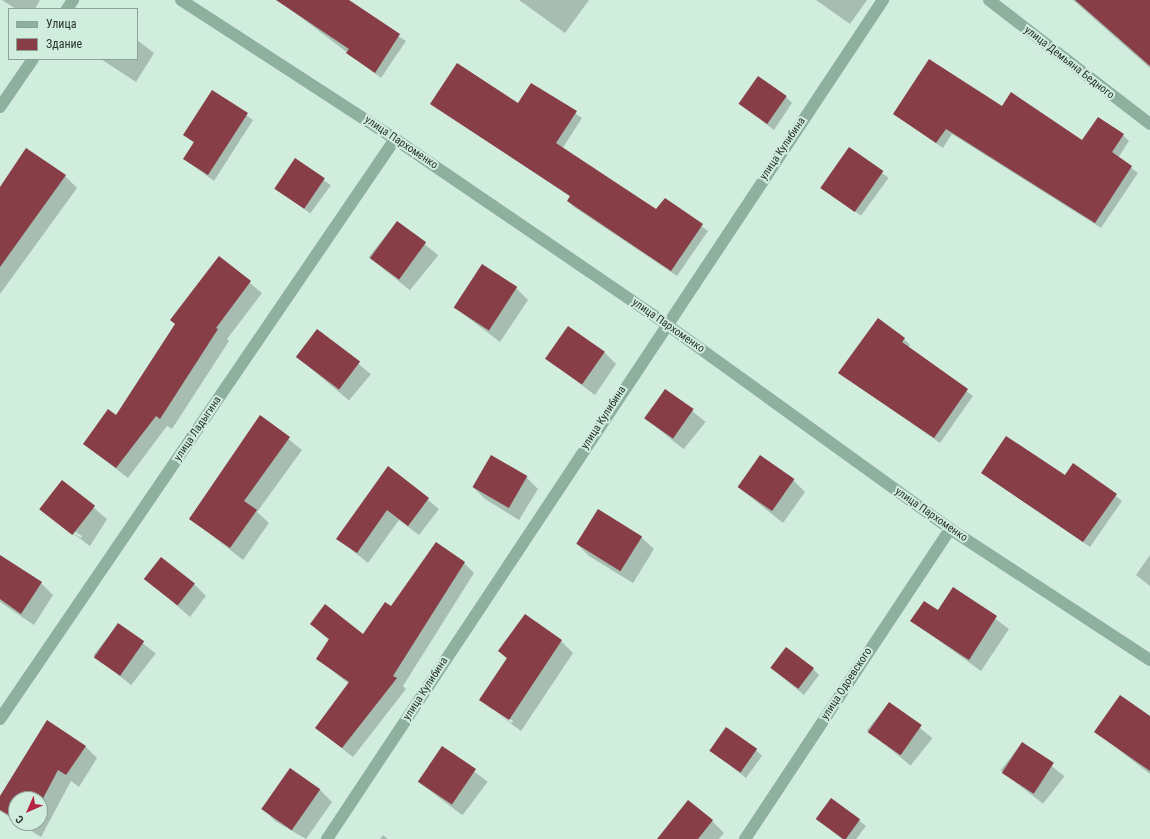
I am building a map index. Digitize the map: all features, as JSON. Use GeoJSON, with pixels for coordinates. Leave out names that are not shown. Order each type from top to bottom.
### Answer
{"type":"FeatureCollection","features":[{"type":"Feature","properties":{"kind":"street","name":"улица Пархоменко"},"geometry":{"type":"LineString","coordinates":[[181,0],[395,138],[666,324],[950,529],[1150,660]]}},
{"type":"Feature","properties":{"kind":"street","name":"улица Кулибина"},"geometry":{"type":"LineString","coordinates":[[327,839],[666,324],[883,0]]}},
{"type":"Feature","properties":{"kind":"street","name":"улица Демьяна Бедного"},"geometry":{"type":"LineString","coordinates":[[989,0],[1150,124]]}},
{"type":"Feature","properties":{"kind":"street"},"geometry":{"type":"LineString","coordinates":[[0,107],[32,60]]}},
{"type":"Feature","properties":{"kind":"street","name":"улица Ладыгина"},"geometry":{"type":"LineString","coordinates":[[0,719],[395,138]]}},
{"type":"Feature","properties":{"kind":"street","name":"улица Одоевского"},"geometry":{"type":"LineString","coordinates":[[745,839],[950,529]]}},
{"type":"Feature","properties":{"kind":"building"},"geometry":{"type":"Polygon","coordinates":[[[276,0],[349,0],[400,34],[375,73],[346,53],[349,49],[276,0]]]}},
{"type":"Feature","properties":{"kind":"building"},"geometry":{"type":"Polygon","coordinates":[[[1075,0],[1150,0],[1150,66],[1075,0]]]}},
{"type":"Feature","properties":{"kind":"building"},"geometry":{"type":"Polygon","coordinates":[[[929,59],[1002,106],[1011,92],[1082,140],[1098,117],[1124,134],[1112,152],[1132,166],[1095,223],[946,129],[936,143],[893,114],[929,59]]]}},
{"type":"Feature","properties":{"kind":"building"},"geometry":{"type":"Polygon","coordinates":[[[457,63],[518,103],[531,83],[577,111],[556,143],[656,209],[665,198],[703,224],[671,271],[567,201],[570,196],[430,104],[457,63]]]}},
{"type":"Feature","properties":{"kind":"building"},"geometry":{"type":"Polygon","coordinates":[[[758,76],[787,96],[767,124],[738,104],[758,76]]]}},
{"type":"Feature","properties":{"kind":"building"},"geometry":{"type":"Polygon","coordinates":[[[212,90],[248,113],[208,175],[183,159],[194,142],[183,135],[212,90]]]}},
{"type":"Feature","properties":{"kind":"building"},"geometry":{"type":"Polygon","coordinates":[[[849,147],[883,171],[855,212],[820,188],[849,147]]]}},
{"type":"Feature","properties":{"kind":"building"},"geometry":{"type":"Polygon","coordinates":[[[26,148],[66,175],[0,267],[0,187],[26,148]]]}},
{"type":"Feature","properties":{"kind":"building"},"geometry":{"type":"Polygon","coordinates":[[[295,158],[325,178],[304,209],[274,189],[295,158]]]}},
{"type":"Feature","properties":{"kind":"building"},"geometry":{"type":"Polygon","coordinates":[[[397,221],[426,242],[399,279],[370,258],[397,221]]]}},
{"type":"Feature","properties":{"kind":"building"},"geometry":{"type":"Polygon","coordinates":[[[219,256],[251,281],[216,328],[218,329],[160,419],[156,416],[116,468],[83,444],[108,409],[116,415],[175,324],[170,320],[219,256]]]}},
{"type":"Feature","properties":{"kind":"building"},"geometry":{"type":"Polygon","coordinates":[[[482,264],[517,287],[489,330],[454,308],[482,264]]]}},
{"type":"Feature","properties":{"kind":"building"},"geometry":{"type":"Polygon","coordinates":[[[878,318],[905,338],[902,342],[968,389],[934,438],[838,373],[878,318]]]}},
{"type":"Feature","properties":{"kind":"building"},"geometry":{"type":"Polygon","coordinates":[[[568,326],[605,352],[582,385],[545,359],[568,326]]]}},
{"type":"Feature","properties":{"kind":"building"},"geometry":{"type":"Polygon","coordinates":[[[317,329],[360,361],[339,389],[296,357],[317,329]]]}},
{"type":"Feature","properties":{"kind":"building"},"geometry":{"type":"Polygon","coordinates":[[[665,389],[694,409],[673,439],[644,418],[665,389]]]}},
{"type":"Feature","properties":{"kind":"building"},"geometry":{"type":"Polygon","coordinates":[[[260,415],[290,437],[244,501],[257,510],[230,548],[189,519],[260,415]]]}},
{"type":"Feature","properties":{"kind":"building"},"geometry":{"type":"Polygon","coordinates":[[[1006,436],[1065,475],[1073,463],[1117,494],[1083,542],[981,473],[1006,436]]]}},
{"type":"Feature","properties":{"kind":"building"},"geometry":{"type":"Polygon","coordinates":[[[491,455],[527,476],[509,508],[472,487],[491,455]]]}},
{"type":"Feature","properties":{"kind":"building"},"geometry":{"type":"Polygon","coordinates":[[[760,455],[794,479],[772,511],[738,487],[760,455]]]}},
{"type":"Feature","properties":{"kind":"building"},"geometry":{"type":"Polygon","coordinates":[[[388,466],[429,498],[408,526],[387,510],[357,553],[336,539],[388,466]]]}},
{"type":"Feature","properties":{"kind":"building"},"geometry":{"type":"Polygon","coordinates":[[[62,480],[95,506],[72,535],[39,509],[62,480]]]}},
{"type":"Feature","properties":{"kind":"building"},"geometry":{"type":"Polygon","coordinates":[[[598,509],[642,537],[620,571],[576,544],[598,509]]]}},
{"type":"Feature","properties":{"kind":"building"},"geometry":{"type":"Polygon","coordinates":[[[436,542],[465,562],[393,676],[397,678],[342,748],[315,728],[349,682],[316,659],[329,639],[310,624],[325,604],[363,634],[385,602],[391,606],[436,542]]]}},
{"type":"Feature","properties":{"kind":"building"},"geometry":{"type":"Polygon","coordinates":[[[0,555],[42,582],[21,614],[0,599],[0,555]]]}},
{"type":"Feature","properties":{"kind":"building"},"geometry":{"type":"Polygon","coordinates":[[[161,557],[195,583],[178,606],[144,579],[161,557]]]}},
{"type":"Feature","properties":{"kind":"building"},"geometry":{"type":"Polygon","coordinates":[[[953,587],[997,616],[969,660],[910,621],[924,601],[938,610],[953,587]]]}},
{"type":"Feature","properties":{"kind":"building"},"geometry":{"type":"Polygon","coordinates":[[[525,614],[562,640],[509,720],[479,700],[507,658],[498,651],[525,614]]]}},
{"type":"Feature","properties":{"kind":"building"},"geometry":{"type":"Polygon","coordinates":[[[118,623],[144,641],[120,676],[94,657],[118,623]]]}},
{"type":"Feature","properties":{"kind":"building"},"geometry":{"type":"Polygon","coordinates":[[[786,647],[814,668],[798,689],[770,668],[786,647]]]}},
{"type":"Feature","properties":{"kind":"building"},"geometry":{"type":"Polygon","coordinates":[[[1120,695],[1150,716],[1150,771],[1094,732],[1120,695]]]}},
{"type":"Feature","properties":{"kind":"building"},"geometry":{"type":"Polygon","coordinates":[[[889,702],[922,725],[901,755],[868,732],[889,702]]]}},
{"type":"Feature","properties":{"kind":"building"},"geometry":{"type":"Polygon","coordinates":[[[47,720],[86,746],[66,775],[58,770],[47,791],[8,791],[8,814],[0,810],[0,796],[47,720]]]}},
{"type":"Feature","properties":{"kind":"building"},"geometry":{"type":"Polygon","coordinates":[[[726,727],[757,749],[740,773],[709,751],[726,727]]]}},
{"type":"Feature","properties":{"kind":"building"},"geometry":{"type":"Polygon","coordinates":[[[1022,742],[1054,763],[1034,794],[1002,773],[1022,742]]]}},
{"type":"Feature","properties":{"kind":"building"},"geometry":{"type":"Polygon","coordinates":[[[442,746],[476,769],[452,805],[418,782],[442,746]]]}},
{"type":"Feature","properties":{"kind":"building"},"geometry":{"type":"Polygon","coordinates":[[[290,768],[320,789],[292,830],[261,809],[290,768]]]}},
{"type":"Feature","properties":{"kind":"building"},"geometry":{"type":"Polygon","coordinates":[[[831,798],[860,819],[846,839],[843,839],[816,819],[831,798]]]}},
{"type":"Feature","properties":{"kind":"building"},"geometry":{"type":"Polygon","coordinates":[[[688,800],[713,820],[698,839],[657,839],[688,800]]]}}]}
